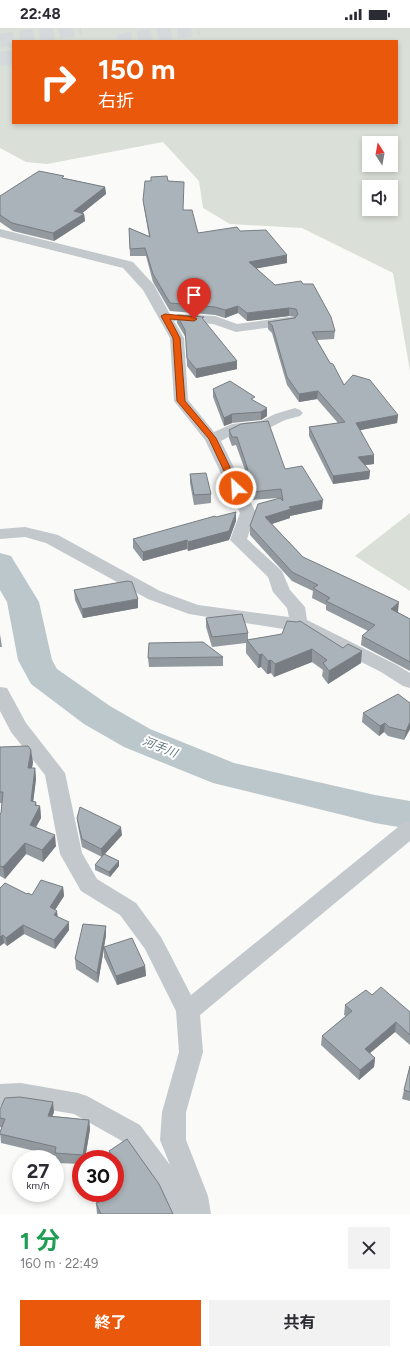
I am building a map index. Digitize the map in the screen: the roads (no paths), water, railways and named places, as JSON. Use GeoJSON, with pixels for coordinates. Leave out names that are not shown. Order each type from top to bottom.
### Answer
{"type":"FeatureCollection","features":[{"type":"Feature","properties":{"kind":"street"},"geometry":{"type":"LineString","coordinates":[[0,233],[128,265],[150,288],[177,338],[181,401],[212,438],[248,513],[238,540],[276,575],[282,592],[296,607],[299,623]]}},
{"type":"Feature","properties":{"kind":"street"},"geometry":{"type":"LineString","coordinates":[[165,316],[214,320],[236,328],[289,321]]}},
{"type":"Feature","properties":{"kind":"street"},"geometry":{"type":"LineString","coordinates":[[212,438],[237,426],[264,425],[280,417],[295,413]]}},
{"type":"Feature","properties":{"kind":"street"},"geometry":{"type":"LineString","coordinates":[[0,534],[25,532],[52,539],[154,595],[195,610],[283,623],[299,623],[388,668],[410,682]]}},
{"type":"Feature","properties":{"kind":"street"},"geometry":{"type":"LineString","coordinates":[[0,693],[18,726],[55,773],[71,854],[89,885],[128,909],[153,943],[188,1011],[191,1052],[174,1112],[173,1140],[195,1196],[198,1214]]}},
{"type":"Feature","properties":{"kind":"street"},"geometry":{"type":"LineString","coordinates":[[188,1011],[410,829]]}},
{"type":"Feature","properties":{"kind":"street"},"geometry":{"type":"LineString","coordinates":[[0,1095],[21,1094],[78,1104],[130,1133],[171,1187],[186,1214]]}},
{"type":"Feature","properties":{"kind":"waterway","name":"河手川"},"geometry":{"type":"LineString","coordinates":[[0,563],[23,602],[35,660],[43,676],[97,715],[137,738],[226,774],[375,809],[410,815]]}},
{"type":"Feature","properties":{"kind":"tunnel"},"geometry":{"type":"LineString","coordinates":[[0,41],[81,28]]}},
{"type":"Feature","properties":{"kind":"tunnel"},"geometry":{"type":"LineString","coordinates":[[124,40],[199,28]]}},
{"type":"Feature","properties":{"kind":"tunnel"},"geometry":{"type":"LineString","coordinates":[[0,59],[12,57]]}}]}
